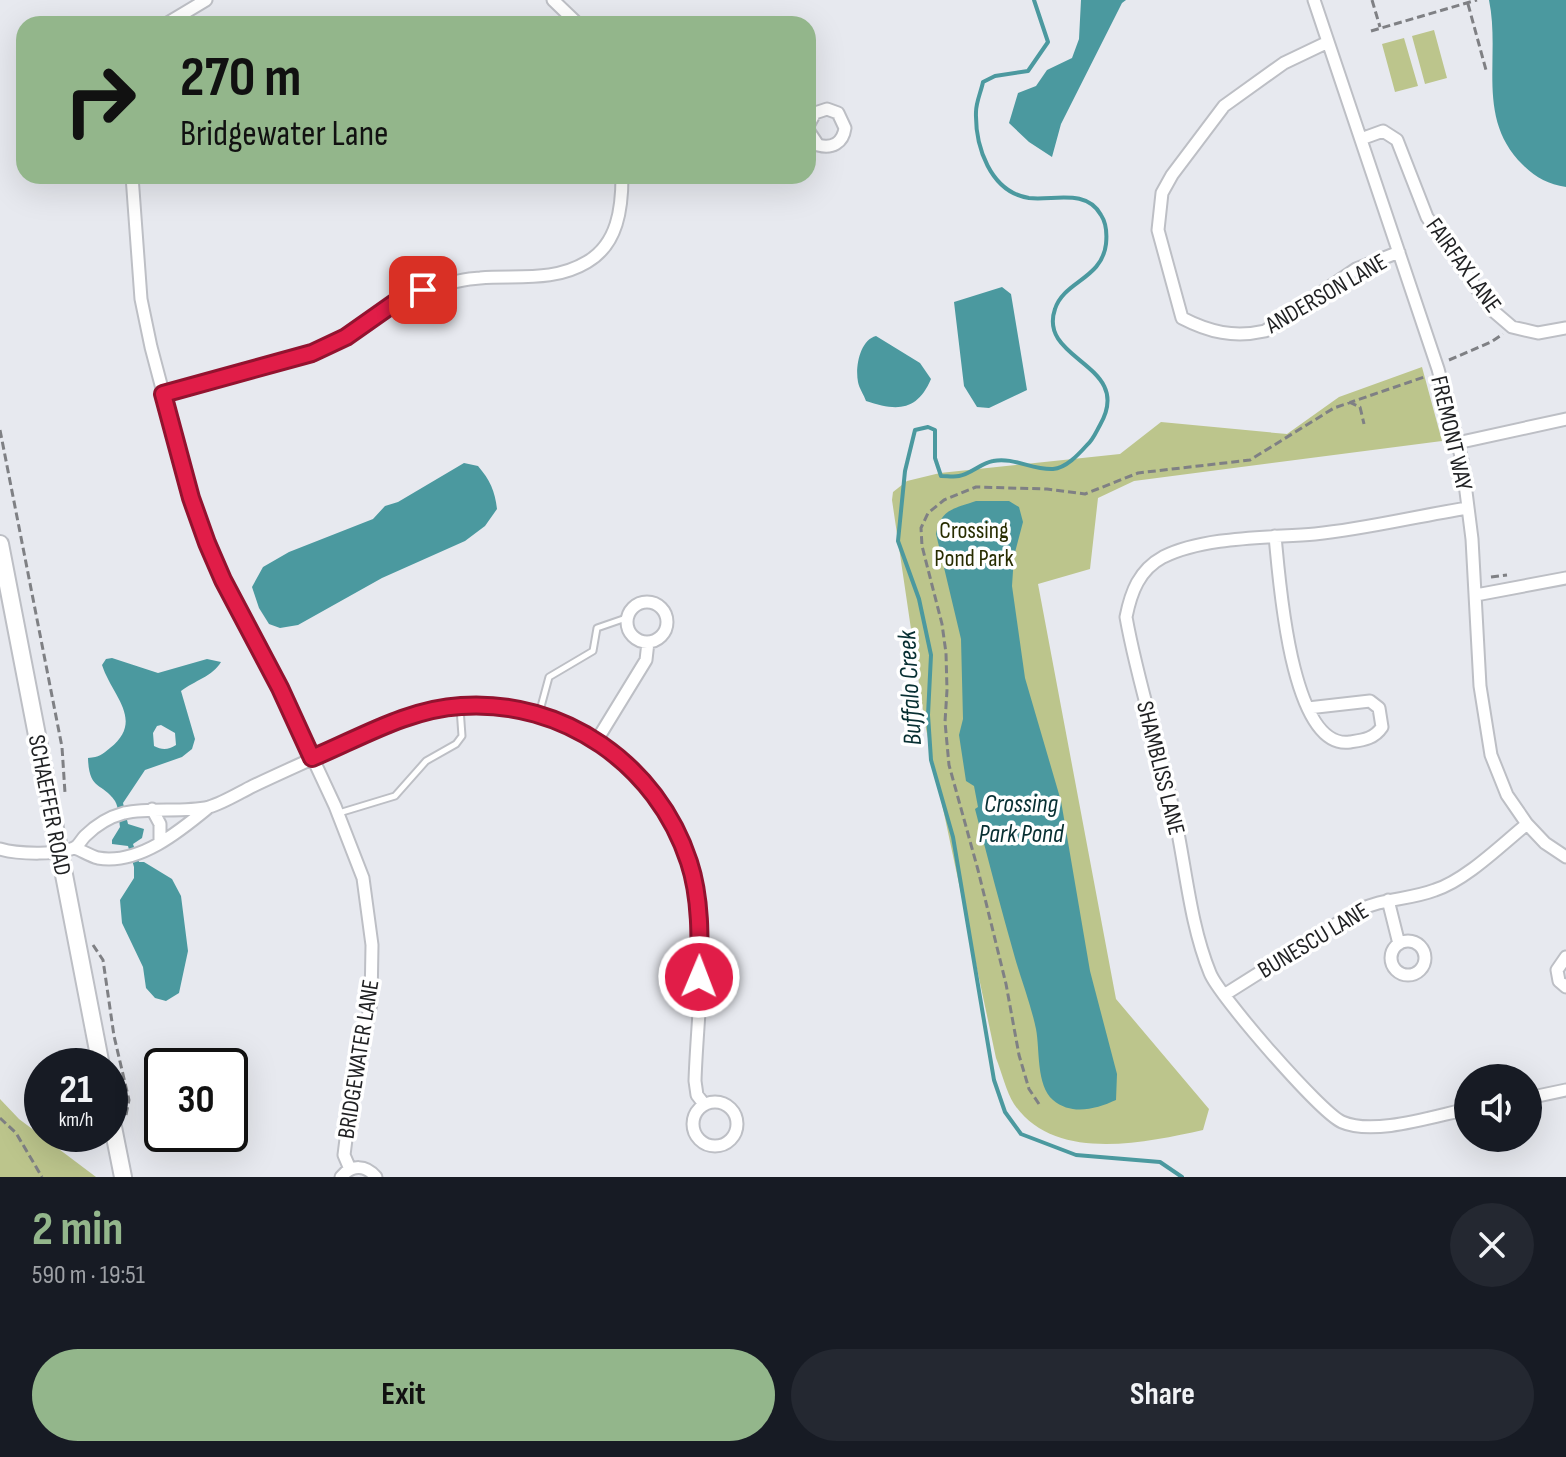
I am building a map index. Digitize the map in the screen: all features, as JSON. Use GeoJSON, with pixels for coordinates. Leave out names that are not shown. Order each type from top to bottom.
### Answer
{"type":"FeatureCollection","features":[{"type":"Feature","properties":{"kind":"street"},"geometry":{"type":"LineString","coordinates":[[179,16],[206,0]]}},
{"type":"Feature","properties":{"kind":"street"},"geometry":{"type":"LineString","coordinates":[[553,0],[570,16]]}},
{"type":"Feature","properties":{"kind":"street","name":"FREMONT WAY"},"geometry":{"type":"LineString","coordinates":[[1314,0],[1437,367],[1457,443],[1468,508],[1480,686],[1491,755],[1507,795],[1527,824],[1545,843],[1566,857]]}},
{"type":"Feature","properties":{"kind":"street","name":"ANDERSON LANE"},"geometry":{"type":"LineString","coordinates":[[1328,42],[1284,63],[1224,106],[1162,193],[1158,230],[1182,318],[1205,330],[1229,334],[1265,331],[1356,269],[1399,252]]}},
{"type":"Feature","properties":{"kind":"street","name":"FAIRFAX LANE"},"geometry":{"type":"LineString","coordinates":[[1361,139],[1383,131],[1397,140],[1427,217],[1491,309],[1512,327],[1538,333],[1566,328]]}},
{"type":"Feature","properties":{"kind":"street","name":"BRIDGEWATER LANE"},"geometry":{"type":"LineString","coordinates":[[133,184],[141,299],[191,498],[223,580],[280,688],[338,813],[363,878],[372,945],[371,1003],[352,1091],[344,1155],[346,1173]]}},
{"type":"Feature","properties":{"kind":"street"},"geometry":{"type":"LineString","coordinates":[[163,394],[312,353],[346,337],[400,299],[423,290],[479,278],[546,276],[589,261],[604,247],[616,226],[622,205],[622,184]]}},
{"type":"Feature","properties":{"kind":"street"},"geometry":{"type":"LineString","coordinates":[[1457,443],[1566,419]]}},
{"type":"Feature","properties":{"kind":"street","name":"SHAMBLISS LANE"},"geometry":{"type":"LineString","coordinates":[[1454,1112],[1378,1127],[1344,1123],[1314,1098],[1211,977],[1199,944],[1175,816],[1126,617],[1131,594],[1143,573],[1161,558],[1186,548],[1275,536],[1317,534],[1468,508]]}},
{"type":"Feature","properties":{"kind":"street"},"geometry":{"type":"LineString","coordinates":[[1275,536],[1288,647],[1308,708],[1324,734],[1334,742],[1366,739],[1376,735],[1382,727],[1379,708],[1370,701],[1308,708]]}},
{"type":"Feature","properties":{"kind":"street","name":"SCHAEFFER ROAD"},"geometry":{"type":"LineString","coordinates":[[0,544],[67,849],[98,1048]]}},
{"type":"Feature","properties":{"kind":"street"},"geometry":{"type":"LineString","coordinates":[[1476,595],[1566,578]]}},
{"type":"Feature","properties":{"kind":"street"},"geometry":{"type":"LineString","coordinates":[[651,601],[662,608],[667,626],[660,637],[641,642],[629,633],[626,618],[632,607],[651,601]]}},
{"type":"Feature","properties":{"kind":"street"},"geometry":{"type":"LineString","coordinates":[[597,740],[646,660],[648,642]]}},
{"type":"Feature","properties":{"kind":"street"},"geometry":{"type":"LineString","coordinates":[[0,849],[38,853],[67,849],[100,858],[120,857],[146,850],[209,807],[416,713],[460,706],[495,706],[539,714],[597,740],[636,774],[675,827],[690,864],[697,901],[700,947],[695,1081],[697,1095],[704,1104]]}},
{"type":"Feature","properties":{"kind":"street"},"geometry":{"type":"LineString","coordinates":[[67,849],[111,817],[136,810],[209,807]]}},
{"type":"Feature","properties":{"kind":"street"},"geometry":{"type":"LineString","coordinates":[[152,809],[160,824],[160,842]]}},
{"type":"Feature","properties":{"kind":"street","name":"BUNESCU LANE"},"geometry":{"type":"LineString","coordinates":[[1224,995],[1373,903],[1433,891],[1450,884],[1527,824]]}},
{"type":"Feature","properties":{"kind":"street"},"geometry":{"type":"LineString","coordinates":[[1388,900],[1399,944]]}},
{"type":"Feature","properties":{"kind":"street"},"geometry":{"type":"LineString","coordinates":[[1566,957],[1557,970],[1559,981],[1566,987]]}},
{"type":"Feature","properties":{"kind":"street"},"geometry":{"type":"LineString","coordinates":[[1542,1095],[1566,1090]]}},
{"type":"Feature","properties":{"kind":"street"},"geometry":{"type":"LineString","coordinates":[[704,1104],[726,1104],[736,1115],[737,1129],[729,1142],[715,1147],[696,1136],[694,1116],[704,1104]]}},
{"type":"Feature","properties":{"kind":"street"},"geometry":{"type":"LineString","coordinates":[[121,1152],[123,1177]]}},
{"type":"Feature","properties":{"kind":"street"},"geometry":{"type":"LineString","coordinates":[[346,1173],[363,1168],[376,1177]]}},
{"type":"Feature","properties":{"kind":"lane"},"geometry":{"type":"LineString","coordinates":[[539,714],[549,677],[593,651],[597,628],[626,618]]}},
{"type":"Feature","properties":{"kind":"lane"},"geometry":{"type":"LineString","coordinates":[[338,813],[395,796],[426,761],[456,744],[462,736],[460,706]]}},
{"type":"Feature","properties":{"kind":"path"},"geometry":{"type":"LineString","coordinates":[[1372,0],[1380,28]]}},
{"type":"Feature","properties":{"kind":"path"},"geometry":{"type":"LineString","coordinates":[[1371,31],[1477,0]]}},
{"type":"Feature","properties":{"kind":"path"},"geometry":{"type":"LineString","coordinates":[[1468,4],[1486,70]]}},
{"type":"Feature","properties":{"kind":"path"},"geometry":{"type":"LineString","coordinates":[[1039,1104],[1029,1089],[1019,1055],[1006,984],[949,765],[945,722],[946,653],[942,624],[922,546],[921,528],[928,513],[944,500],[976,487],[1047,489],[1085,494],[1138,473],[1250,460],[1334,408],[1428,376],[1437,367],[1491,342],[1512,327]]}},
{"type":"Feature","properties":{"kind":"path"},"geometry":{"type":"LineString","coordinates":[[1349,402],[1360,407],[1364,424]]}},
{"type":"Feature","properties":{"kind":"path"},"geometry":{"type":"LineString","coordinates":[[0,430],[62,747],[65,798]]}},
{"type":"Feature","properties":{"kind":"path"},"geometry":{"type":"LineString","coordinates":[[85,940],[98,950],[103,960],[117,1048]]}},
{"type":"Feature","properties":{"kind":"path"},"geometry":{"type":"LineString","coordinates":[[0,1118],[16,1133],[42,1177]]}},
{"type":"Feature","properties":{"kind":"green space"},"geometry":{"type":"Polygon","coordinates":[[[1434,30],[1447,78],[1425,84],[1412,36],[1434,30]]]}},
{"type":"Feature","properties":{"kind":"green space"},"geometry":{"type":"Polygon","coordinates":[[[1404,38],[1418,86],[1395,92],[1382,44],[1404,38]]]}},
{"type":"Feature","properties":{"kind":"green space","name":"Crossing Pond Park"},"geometry":{"type":"Polygon","coordinates":[[[1422,367],[1442,441],[1134,481],[1098,498],[1090,569],[1038,584],[1116,999],[1209,1109],[1203,1130],[1154,1140],[1101,1144],[1076,1142],[1052,1135],[1031,1123],[1014,1104],[996,1058],[925,724],[893,492],[907,481],[940,473],[1120,454],[1161,422],[1287,434],[1339,397],[1422,367]]]}},
{"type":"Feature","properties":{"kind":"green space"},"geometry":{"type":"Polygon","coordinates":[[[0,1099],[24,1123],[24,1152],[63,1152],[96,1177],[0,1177],[0,1099]]]}},
{"type":"Feature","properties":{"kind":"water"},"geometry":{"type":"Polygon","coordinates":[[[1081,0],[1126,0],[1061,124],[1052,157],[1029,142],[1009,123],[1018,93],[1036,86],[1047,70],[1072,58],[1079,39],[1081,0]]]}},
{"type":"Feature","properties":{"kind":"water"},"geometry":{"type":"Polygon","coordinates":[[[1489,0],[1566,0],[1566,187],[1543,180],[1528,170],[1508,147],[1499,128],[1492,87],[1489,0]]]}},
{"type":"Feature","properties":{"kind":"water"},"geometry":{"type":"Polygon","coordinates":[[[1002,287],[1011,294],[1027,390],[989,408],[977,407],[964,386],[954,302],[1002,287]]]}},
{"type":"Feature","properties":{"kind":"water"},"geometry":{"type":"Polygon","coordinates":[[[876,336],[920,363],[931,379],[912,403],[896,407],[866,401],[858,382],[858,362],[862,348],[876,336]]]}},
{"type":"Feature","properties":{"kind":"water"},"geometry":{"type":"Polygon","coordinates":[[[464,463],[478,466],[493,491],[497,509],[485,526],[465,541],[382,578],[298,625],[280,628],[269,624],[259,608],[252,587],[263,567],[289,552],[373,519],[385,506],[398,502],[464,463]]]}},
{"type":"Feature","properties":{"kind":"water","name":"Crossing Park Pond"},"geometry":{"type":"Polygon","coordinates":[[[976,501],[1009,501],[1019,507],[1023,522],[1014,556],[1012,586],[1025,678],[1061,801],[1090,971],[1117,1074],[1116,1100],[1092,1108],[1076,1109],[1060,1105],[1044,1086],[1034,1020],[975,809],[978,807],[974,786],[966,781],[959,735],[963,719],[961,639],[936,534],[945,515],[976,501]]]}},
{"type":"Feature","properties":{"kind":"water"},"geometry":{"type":"Polygon","coordinates":[[[112,658],[158,673],[207,659],[221,662],[208,675],[181,691],[195,739],[192,749],[182,757],[145,770],[123,803],[128,824],[144,829],[142,838],[133,844],[139,862],[172,879],[181,896],[188,951],[179,993],[166,1001],[155,998],[146,988],[143,967],[122,923],[120,900],[134,878],[134,867],[128,846],[112,844],[120,827],[117,807],[110,795],[94,781],[89,769],[88,758],[110,748],[125,728],[123,708],[102,665],[106,659],[112,658]],[[157,726],[153,733],[154,746],[165,749],[176,745],[175,733],[157,726]]]}},
{"type":"Feature","properties":{"kind":"waterway","name":"Buffalo Creek"},"geometry":{"type":"LineString","coordinates":[[1034,0],[1048,42],[1028,71],[995,76],[983,82],[976,108],[978,139],[995,177],[1015,194],[1029,198],[1087,201],[1103,218],[1106,237],[1103,256],[1098,265],[1060,300],[1055,309],[1053,326],[1059,340],[1096,375],[1105,388],[1107,405],[1089,443],[1067,464],[1053,469],[1001,460],[989,462],[963,475],[941,476],[935,458],[935,430],[928,427],[915,430],[905,471],[898,541],[919,599],[931,655],[928,715],[931,760],[953,837],[994,1080],[1005,1112],[1021,1134],[1076,1155],[1160,1162],[1182,1177]]}},
{"type":"Feature","properties":{"kind":"route"},"geometry":{"type":"LineString","coordinates":[[423,290],[400,299],[346,337],[312,353],[163,394],[191,498],[207,543],[312,758],[416,713],[460,706],[495,706],[540,714],[579,730],[597,740],[636,774],[675,827],[690,864],[697,901],[699,977]]}}]}
